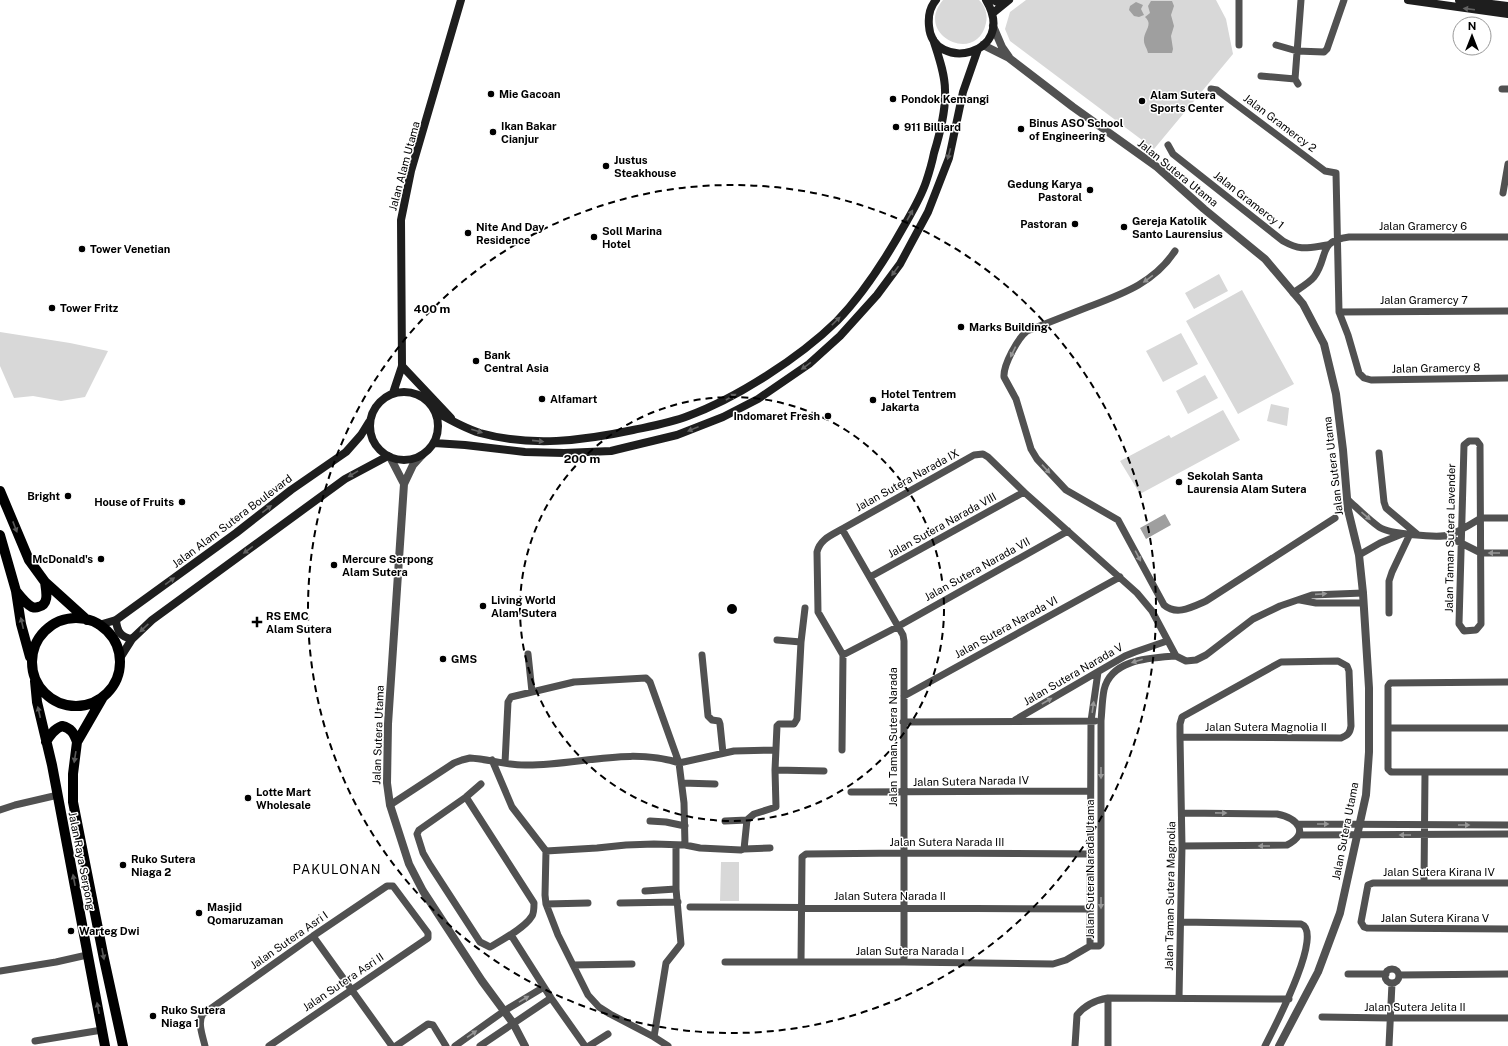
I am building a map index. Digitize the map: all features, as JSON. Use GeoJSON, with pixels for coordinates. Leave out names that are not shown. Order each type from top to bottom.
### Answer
{"type":"FeatureCollection","features":[{"type":"Feature","properties":{"kind":"main road","name":"Jalan Alam Utama"},"geometry":{"type":"LineString","coordinates":[[393,393],[402,366],[401,220],[411,171],[461,0]]}},
{"type":"Feature","properties":{"kind":"main road"},"geometry":{"type":"LineString","coordinates":[[436,412],[438,433],[429,450],[422,455],[412,459],[401,460],[389,457],[373,442],[369,422],[372,413],[377,404],[384,397],[393,393],[403,391],[423,397],[436,412],[456,423],[480,433],[543,442],[577,440],[660,425],[688,416],[723,401],[759,381],[803,350],[836,322],[863,291],[886,259],[913,210],[926,182],[942,126],[946,90],[939,56],[929,28],[928,16],[932,4],[936,0]]}},
{"type":"Feature","properties":{"kind":"main road"},"geometry":{"type":"LineString","coordinates":[[933,39],[948,52],[958,54],[968,53],[980,47],[990,36],[993,26],[993,13],[986,0]]}},
{"type":"Feature","properties":{"kind":"main road"},"geometry":{"type":"LineString","coordinates":[[993,0],[997,2],[1008,0]]}},
{"type":"Feature","properties":{"kind":"main road"},"geometry":{"type":"LineString","coordinates":[[993,13],[1008,0]]}},
{"type":"Feature","properties":{"kind":"main road"},"geometry":{"type":"LineString","coordinates":[[1408,0],[1508,14]]}},
{"type":"Feature","properties":{"kind":"main road"},"geometry":{"type":"LineString","coordinates":[[1462,0],[1508,6]]}},
{"type":"Feature","properties":{"kind":"main road"},"geometry":{"type":"LineString","coordinates":[[434,443],[525,452],[564,453],[611,451],[677,435],[723,417],[760,398],[809,364],[840,336],[877,295],[900,264],[915,239],[928,212],[949,158],[963,92],[980,47]]}},
{"type":"Feature","properties":{"kind":"main road"},"geometry":{"type":"LineString","coordinates":[[402,366],[456,423]]}},
{"type":"Feature","properties":{"kind":"main road","name":"Jalan Alam Sutera Boulevard"},"geometry":{"type":"LineString","coordinates":[[99,626],[116,620],[236,533],[291,490],[346,452],[361,435],[369,422]]}},
{"type":"Feature","properties":{"kind":"main road"},"geometry":{"type":"LineString","coordinates":[[120,658],[132,639],[152,620],[346,479],[389,457]]}},
{"type":"Feature","properties":{"kind":"main road"},"geometry":{"type":"LineString","coordinates":[[0,491],[29,560],[45,582],[87,620],[107,632],[113,639],[117,648],[120,658],[116,679],[111,689],[103,697],[92,704],[78,706],[65,705],[53,700],[42,692],[35,681],[21,624],[16,591],[0,535]]}},
{"type":"Feature","properties":{"kind":"main road"},"geometry":{"type":"LineString","coordinates":[[16,591],[31,607],[41,607],[45,603],[46,598],[45,582]]}},
{"type":"Feature","properties":{"kind":"main road"},"geometry":{"type":"LineString","coordinates":[[31,661],[34,648],[40,636],[49,627],[61,621],[74,619],[87,620]]}},
{"type":"Feature","properties":{"kind":"main road"},"geometry":{"type":"LineString","coordinates":[[116,620],[116,627],[120,634],[124,637],[132,639]]}},
{"type":"Feature","properties":{"kind":"main road","name":"Jalan Raya Serpong"},"geometry":{"type":"LineString","coordinates":[[35,681],[37,702],[58,795],[105,1046]]}},
{"type":"Feature","properties":{"kind":"main road","name":"Jalan Raya Serpong"},"geometry":{"type":"LineString","coordinates":[[103,697],[77,742],[73,774],[73,802],[123,1046]]}},
{"type":"Feature","properties":{"kind":"main road"},"geometry":{"type":"LineString","coordinates":[[46,742],[52,732],[56,728],[62,726],[71,730],[75,734],[77,742]]}},
{"type":"Feature","properties":{"kind":"street"},"geometry":{"type":"LineString","coordinates":[[1239,0],[1239,45]]}},
{"type":"Feature","properties":{"kind":"street"},"geometry":{"type":"LineString","coordinates":[[1261,76],[1297,82],[1297,52],[1301,0]]}},
{"type":"Feature","properties":{"kind":"street"},"geometry":{"type":"LineString","coordinates":[[1276,45],[1297,52],[1325,51],[1344,0]]}},
{"type":"Feature","properties":{"kind":"street","name":"Jalan Sutera Utama"},"geometry":{"type":"LineString","coordinates":[[993,26],[1002,47],[1009,58]]}},
{"type":"Feature","properties":{"kind":"street","name":"Jalan Sutera Utama"},"geometry":{"type":"LineString","coordinates":[[980,47],[1009,58],[1073,107],[1157,167],[1204,209],[1265,259],[1303,304],[1324,344],[1336,394],[1343,450],[1348,510],[1359,555],[1363,593],[1370,718],[1366,795],[1340,912],[1318,972],[1280,1046]]}},
{"type":"Feature","properties":{"kind":"street","name":"Jalan Gramercy 2"},"geometry":{"type":"LineString","coordinates":[[1211,90],[1217,90],[1325,171],[1336,173],[1338,239]]}},
{"type":"Feature","properties":{"kind":"street","name":"Jalan Gramercy 1"},"geometry":{"type":"LineString","coordinates":[[1168,145],[1173,154],[1283,241],[1294,247],[1306,249],[1327,245],[1338,239]]}},
{"type":"Feature","properties":{"kind":"street"},"geometry":{"type":"LineString","coordinates":[[1503,193],[1508,164]]}},
{"type":"Feature","properties":{"kind":"street","name":"Jalan Gramercy 6"},"geometry":{"type":"LineString","coordinates":[[1338,239],[1349,237],[1508,237]]}},
{"type":"Feature","properties":{"kind":"street"},"geometry":{"type":"LineString","coordinates":[[1338,239],[1339,312]]}},
{"type":"Feature","properties":{"kind":"street"},"geometry":{"type":"LineString","coordinates":[[1294,293],[1313,278],[1319,267],[1327,245]]}},
{"type":"Feature","properties":{"kind":"street"},"geometry":{"type":"LineString","coordinates":[[1175,251],[1161,269],[1141,285],[1123,294],[1027,331],[1020,338],[1003,373],[1016,398],[1034,454],[1066,490],[1118,520],[1164,606],[1172,610],[1182,611],[1206,601],[1335,518]]}},
{"type":"Feature","properties":{"kind":"street","name":"Jalan Gramercy 7"},"geometry":{"type":"LineString","coordinates":[[1339,312],[1508,311]]}},
{"type":"Feature","properties":{"kind":"street","name":"Jalan Gramercy 8"},"geometry":{"type":"LineString","coordinates":[[1339,312],[1348,335],[1359,373],[1364,378],[1371,380],[1508,378]]}},
{"type":"Feature","properties":{"kind":"street","name":"Jalan Taman Sutera Lavender"},"geometry":{"type":"LineString","coordinates":[[1481,518],[1480,445],[1477,441],[1468,441],[1464,445],[1459,624],[1464,630],[1476,630],[1481,624],[1481,553]]}},
{"type":"Feature","properties":{"kind":"street"},"geometry":{"type":"LineString","coordinates":[[1379,453],[1386,508],[1418,535]]}},
{"type":"Feature","properties":{"kind":"street","name":"Jalan Sutera Narada IX"},"geometry":{"type":"LineString","coordinates":[[843,655],[820,617],[817,605],[817,552],[819,545],[823,541],[974,455],[983,454],[988,457],[1024,492]]}},
{"type":"Feature","properties":{"kind":"street","name":"Jalan Sutera Utama"},"geometry":{"type":"LineString","coordinates":[[422,455],[413,465],[404,484],[388,724],[387,783],[390,805],[409,864],[423,891],[504,1012],[513,1023],[525,1046]]}},
{"type":"Feature","properties":{"kind":"street"},"geometry":{"type":"LineString","coordinates":[[389,457],[404,484]]}},
{"type":"Feature","properties":{"kind":"street"},"geometry":{"type":"LineString","coordinates":[[1024,492],[1145,601],[1176,656]]}},
{"type":"Feature","properties":{"kind":"street","name":"Jalan Sutera Narada VIII"},"geometry":{"type":"LineString","coordinates":[[870,577],[1024,492]]}},
{"type":"Feature","properties":{"kind":"street"},"geometry":{"type":"LineString","coordinates":[[1347,499],[1380,528],[1406,534],[1447,536],[1462,530],[1481,518],[1508,518]]}},
{"type":"Feature","properties":{"kind":"street"},"geometry":{"type":"LineString","coordinates":[[1481,518],[1481,553]]}},
{"type":"Feature","properties":{"kind":"street","name":"Jalan Taman Sutera Narada"},"geometry":{"type":"LineString","coordinates":[[842,529],[897,627],[903,635],[904,641],[904,962]]}},
{"type":"Feature","properties":{"kind":"street","name":"Jalan Sutera Narada VII"},"geometry":{"type":"LineString","coordinates":[[843,655],[897,627],[1068,531]]}},
{"type":"Feature","properties":{"kind":"street"},"geometry":{"type":"LineString","coordinates":[[1359,555],[1380,543],[1406,534]]}},
{"type":"Feature","properties":{"kind":"street"},"geometry":{"type":"LineString","coordinates":[[1389,613],[1389,581],[1406,534]]}},
{"type":"Feature","properties":{"kind":"street"},"geometry":{"type":"LineString","coordinates":[[1447,536],[1481,553],[1508,553]]}},
{"type":"Feature","properties":{"kind":"street","name":"Jalan Sutera Narada VI"},"geometry":{"type":"LineString","coordinates":[[904,696],[1120,577]]}},
{"type":"Feature","properties":{"kind":"street","name":"Jalan Sutera Narada Utama"},"geometry":{"type":"LineString","coordinates":[[1098,672],[1091,721],[1090,946],[1099,946],[1101,944],[1101,721],[1104,690],[1112,674],[1135,661],[1147,658],[1176,656],[1186,661],[1196,660],[1206,655],[1252,619],[1280,606],[1298,600],[1318,594],[1363,593]]}},
{"type":"Feature","properties":{"kind":"street"},"geometry":{"type":"LineString","coordinates":[[1298,600],[1316,603],[1363,603]]}},
{"type":"Feature","properties":{"kind":"street"},"geometry":{"type":"LineString","coordinates":[[726,821],[747,820],[754,814],[776,807],[776,726],[779,724],[794,724],[797,719],[801,642],[805,608]]}},
{"type":"Feature","properties":{"kind":"street"},"geometry":{"type":"LineString","coordinates":[[777,640],[801,642]]}},
{"type":"Feature","properties":{"kind":"street","name":"Jalan Sutera Narada V"},"geometry":{"type":"LineString","coordinates":[[1014,720],[1135,652],[1167,641]]}},
{"type":"Feature","properties":{"kind":"street"},"geometry":{"type":"LineString","coordinates":[[528,654],[532,692]]}},
{"type":"Feature","properties":{"kind":"street"},"geometry":{"type":"LineString","coordinates":[[702,655],[708,716],[712,720],[719,721],[724,753]]}},
{"type":"Feature","properties":{"kind":"street"},"geometry":{"type":"LineString","coordinates":[[842,750],[843,655]]}},
{"type":"Feature","properties":{"kind":"street","name":"Jalan Taman Sutera Magnolia"},"geometry":{"type":"LineString","coordinates":[[1179,998],[1182,846],[1180,724],[1182,717],[1281,662],[1338,662],[1347,666],[1349,671],[1350,732]]}},
{"type":"Feature","properties":{"kind":"street"},"geometry":{"type":"LineString","coordinates":[[505,763],[508,702],[511,697],[574,682],[646,678],[650,682],[680,763],[685,845]]}},
{"type":"Feature","properties":{"kind":"street"},"geometry":{"type":"LineString","coordinates":[[1508,682],[1396,682],[1389,684],[1388,728],[1388,769],[1391,772],[1508,772]]}},
{"type":"Feature","properties":{"kind":"street","name":"Jalan Sutera Narada V"},"geometry":{"type":"LineString","coordinates":[[904,722],[1014,720],[1101,721]]}},
{"type":"Feature","properties":{"kind":"street"},"geometry":{"type":"LineString","coordinates":[[1388,728],[1508,728]]}},
{"type":"Feature","properties":{"kind":"street","name":"Jalan Sutera Magnolia II"},"geometry":{"type":"LineString","coordinates":[[1180,737],[1341,738],[1350,732]]}},
{"type":"Feature","properties":{"kind":"street"},"geometry":{"type":"LineString","coordinates":[[390,805],[430,778],[462,760],[470,758],[527,766],[637,756],[671,760],[680,763],[742,750],[776,750]]}},
{"type":"Feature","properties":{"kind":"street"},"geometry":{"type":"LineString","coordinates":[[492,760],[512,808],[546,851],[546,904],[558,935],[588,995],[599,1007],[668,1046]]}},
{"type":"Feature","properties":{"kind":"street"},"geometry":{"type":"LineString","coordinates":[[775,770],[824,771]]}},
{"type":"Feature","properties":{"kind":"street"},"geometry":{"type":"LineString","coordinates":[[1424,882],[1425,773]]}},
{"type":"Feature","properties":{"kind":"street"},"geometry":{"type":"LineString","coordinates":[[682,783],[715,784]]}},
{"type":"Feature","properties":{"kind":"street"},"geometry":{"type":"LineString","coordinates":[[466,797],[534,904],[531,917],[511,935],[490,947],[480,942],[430,865],[417,834],[419,830],[466,797],[481,784]]}},
{"type":"Feature","properties":{"kind":"street","name":"Jalan Sutera Narada IV"},"geometry":{"type":"LineString","coordinates":[[851,792],[904,793],[1090,791]]}},
{"type":"Feature","properties":{"kind":"street"},"geometry":{"type":"LineString","coordinates":[[0,810],[58,795]]}},
{"type":"Feature","properties":{"kind":"street"},"geometry":{"type":"LineString","coordinates":[[1182,813],[1277,814],[1292,819],[1298,824],[1508,825]]}},
{"type":"Feature","properties":{"kind":"street"},"geometry":{"type":"LineString","coordinates":[[744,849],[746,845],[745,835],[747,820]]}},
{"type":"Feature","properties":{"kind":"street"},"geometry":{"type":"LineString","coordinates":[[650,821],[666,822],[685,826]]}},
{"type":"Feature","properties":{"kind":"street"},"geometry":{"type":"LineString","coordinates":[[1182,846],[1287,845],[1293,842],[1298,835],[1298,824]]}},
{"type":"Feature","properties":{"kind":"street"},"geometry":{"type":"LineString","coordinates":[[1298,835],[1508,834]]}},
{"type":"Feature","properties":{"kind":"street"},"geometry":{"type":"LineString","coordinates":[[546,851],[626,845],[676,844],[700,848],[741,850],[770,848]]}},
{"type":"Feature","properties":{"kind":"street"},"geometry":{"type":"LineString","coordinates":[[654,1037],[666,963],[681,944],[676,889],[676,844]]}},
{"type":"Feature","properties":{"kind":"street","name":"Jalan Sutera Narada III"},"geometry":{"type":"LineString","coordinates":[[801,907],[802,860],[804,855],[808,854],[1090,854]]}},
{"type":"Feature","properties":{"kind":"street","name":"Jalan Sutera Kirana IV"},"geometry":{"type":"LineString","coordinates":[[1362,925],[1361,922],[1368,885],[1374,882],[1508,883]]}},
{"type":"Feature","properties":{"kind":"street","name":"Jalan Sutera Asri I"},"geometry":{"type":"LineString","coordinates":[[205,1046],[201,1016],[313,936],[388,886],[391,885],[394,887],[428,936]]}},
{"type":"Feature","properties":{"kind":"street"},"geometry":{"type":"LineString","coordinates":[[646,891],[676,889]]}},
{"type":"Feature","properties":{"kind":"street"},"geometry":{"type":"LineString","coordinates":[[620,903],[656,904],[678,902]]}},
{"type":"Feature","properties":{"kind":"street"},"geometry":{"type":"LineString","coordinates":[[546,904],[588,903]]}},
{"type":"Feature","properties":{"kind":"street","name":"Jalan Sutera Narada II"},"geometry":{"type":"LineString","coordinates":[[690,907],[1090,909]]}},
{"type":"Feature","properties":{"kind":"street"},"geometry":{"type":"LineString","coordinates":[[801,907],[801,962]]}},
{"type":"Feature","properties":{"kind":"street"},"geometry":{"type":"LineString","coordinates":[[1181,922],[1304,924],[1308,939],[1306,952],[1289,999],[1265,1046]]}},
{"type":"Feature","properties":{"kind":"street","name":"Jalan Sutera Kirana V"},"geometry":{"type":"LineString","coordinates":[[1362,925],[1367,928],[1508,929]]}},
{"type":"Feature","properties":{"kind":"street"},"geometry":{"type":"LineString","coordinates":[[511,935],[551,998],[585,1046]]}},
{"type":"Feature","properties":{"kind":"street"},"geometry":{"type":"LineString","coordinates":[[313,936],[392,1046]]}},
{"type":"Feature","properties":{"kind":"street","name":"Jalan Sutera Asri II"},"geometry":{"type":"LineString","coordinates":[[269,1046],[351,989],[427,940],[428,936]]}},
{"type":"Feature","properties":{"kind":"street","name":"Jalan Sutera Narada I"},"geometry":{"type":"LineString","coordinates":[[725,962],[1053,964],[1066,960],[1090,946]]}},
{"type":"Feature","properties":{"kind":"street"},"geometry":{"type":"LineString","coordinates":[[0,971],[56,962],[87,955]]}},
{"type":"Feature","properties":{"kind":"street"},"geometry":{"type":"LineString","coordinates":[[573,965],[632,964]]}},
{"type":"Feature","properties":{"kind":"street"},"geometry":{"type":"LineString","coordinates":[[1348,974],[1386,974],[1387,971],[1393,969],[1398,972],[1399,975]]}},
{"type":"Feature","properties":{"kind":"street"},"geometry":{"type":"LineString","coordinates":[[1386,974],[1388,981],[1392,982],[1396,982],[1399,979],[1399,975]]}},
{"type":"Feature","properties":{"kind":"street"},"geometry":{"type":"LineString","coordinates":[[1399,975],[1508,974]]}},
{"type":"Feature","properties":{"kind":"street"},"geometry":{"type":"LineString","coordinates":[[1390,1046],[1392,982]]}},
{"type":"Feature","properties":{"kind":"street"},"geometry":{"type":"LineString","coordinates":[[455,1046],[504,1012],[544,987]]}},
{"type":"Feature","properties":{"kind":"street"},"geometry":{"type":"LineString","coordinates":[[480,1046],[551,998]]}},
{"type":"Feature","properties":{"kind":"street"},"geometry":{"type":"LineString","coordinates":[[1076,1046],[1077,1015],[1095,1001],[1108,998],[1289,999]]}},
{"type":"Feature","properties":{"kind":"street"},"geometry":{"type":"LineString","coordinates":[[1108,998],[1108,1046]]}},
{"type":"Feature","properties":{"kind":"street","name":"Jalan Sutera Jelita II"},"geometry":{"type":"LineString","coordinates":[[1322,1016],[1390,1018],[1508,1018]]}},
{"type":"Feature","properties":{"kind":"street"},"geometry":{"type":"LineString","coordinates":[[396,1046],[426,1024],[430,1024],[433,1025],[446,1046]]}},
{"type":"Feature","properties":{"kind":"street"},"geometry":{"type":"LineString","coordinates":[[35,1041],[102,1030]]}},
{"type":"Feature","properties":{"kind":"street"},"geometry":{"type":"LineString","coordinates":[[589,1046],[608,1034]]}},
{"type":"Feature","properties":{"kind":"shaded area"},"geometry":{"type":"Polygon","coordinates":[[[943,0],[979,0],[983,5],[987,16],[986,23],[980,36],[971,42],[961,44],[950,41],[941,34],[936,24],[936,13],[943,0]]]}},
{"type":"Feature","properties":{"kind":"shaded area","name":"Alam Sutera Sports Center"},"geometry":{"type":"Polygon","coordinates":[[[1026,0],[1216,0],[1226,19],[1233,54],[1154,149],[1010,41],[1005,29],[1010,12],[1026,0]]]}},
{"type":"Feature","properties":{"kind":"shaded area"},"geometry":{"type":"Polygon","coordinates":[[[1151,1],[1172,1],[1174,6],[1171,15],[1174,26],[1171,36],[1173,49],[1172,53],[1148,53],[1144,44],[1144,37],[1148,25],[1148,20],[1145,17],[1150,13],[1148,6],[1151,1]]]}},
{"type":"Feature","properties":{"kind":"shaded area"},"geometry":{"type":"Polygon","coordinates":[[[1136,2],[1143,5],[1141,9],[1144,15],[1139,17],[1134,16],[1129,10],[1130,6],[1136,2]]]}},
{"type":"Feature","properties":{"kind":"shaded area"},"geometry":{"type":"Polygon","coordinates":[[[1219,274],[1228,291],[1194,309],[1185,293],[1219,274]]]}},
{"type":"Feature","properties":{"kind":"shaded area"},"geometry":{"type":"Polygon","coordinates":[[[1242,290],[1294,384],[1238,414],[1186,321],[1242,290]]]}},
{"type":"Feature","properties":{"kind":"shaded area"},"geometry":{"type":"Polygon","coordinates":[[[0,332],[70,343],[108,351],[85,397],[61,401],[33,396],[14,398],[0,366],[0,332]]]}},
{"type":"Feature","properties":{"kind":"shaded area"},"geometry":{"type":"Polygon","coordinates":[[[1181,333],[1198,364],[1163,382],[1146,351],[1181,333]]]}},
{"type":"Feature","properties":{"kind":"shaded area"},"geometry":{"type":"Polygon","coordinates":[[[1205,375],[1218,398],[1188,414],[1176,391],[1205,375]]]}},
{"type":"Feature","properties":{"kind":"shaded area"},"geometry":{"type":"Polygon","coordinates":[[[1271,404],[1289,408],[1287,426],[1267,421],[1271,404]]]}},
{"type":"Feature","properties":{"kind":"shaded area"},"geometry":{"type":"Polygon","coordinates":[[[1223,410],[1240,440],[1140,494],[1120,461],[1169,435],[1171,438],[1223,410]]]}},
{"type":"Feature","properties":{"kind":"shaded area"},"geometry":{"type":"Polygon","coordinates":[[[1165,514],[1171,525],[1146,539],[1140,528],[1165,514]]]}},
{"type":"Feature","properties":{"kind":"shaded area"},"geometry":{"type":"Polygon","coordinates":[[[721,862],[739,862],[739,901],[720,901],[721,862]]]}},
{"type":"Feature","properties":{"kind":"place","name":"Mie Gacoan"},"geometry":{"type":"Point","coordinates":[491,94]}},
{"type":"Feature","properties":{"kind":"place","name":"Pondok Kemangi"},"geometry":{"type":"Point","coordinates":[893,99]}},
{"type":"Feature","properties":{"kind":"place","name":"Alam Sutera Sports Center"},"geometry":{"type":"Point","coordinates":[1142,101]}},
{"type":"Feature","properties":{"kind":"place","name":"911 Billiard"},"geometry":{"type":"Point","coordinates":[896,127]}},
{"type":"Feature","properties":{"kind":"place","name":"Binus ASO School of Engineering"},"geometry":{"type":"Point","coordinates":[1021,129]}},
{"type":"Feature","properties":{"kind":"place","name":"Ikan Bakar Cianjur"},"geometry":{"type":"Point","coordinates":[493,132]}},
{"type":"Feature","properties":{"kind":"place","name":"Justus Steakhouse"},"geometry":{"type":"Point","coordinates":[606,166]}},
{"type":"Feature","properties":{"kind":"place","name":"Gedung Karya Pastoral"},"geometry":{"type":"Point","coordinates":[1090,190]}},
{"type":"Feature","properties":{"kind":"place","name":"Pastoran"},"geometry":{"type":"Point","coordinates":[1075,224]}},
{"type":"Feature","properties":{"kind":"place","name":"Gereja Katolik Santo Laurensius"},"geometry":{"type":"Point","coordinates":[1124,227]}},
{"type":"Feature","properties":{"kind":"place","name":"Nite And Day Residence"},"geometry":{"type":"Point","coordinates":[468,233]}},
{"type":"Feature","properties":{"kind":"place","name":"Soll Marina Hotel"},"geometry":{"type":"Point","coordinates":[594,237]}},
{"type":"Feature","properties":{"kind":"place","name":"Tower Venetian"},"geometry":{"type":"Point","coordinates":[82,249]}},
{"type":"Feature","properties":{"kind":"place","name":"Tower Fritz"},"geometry":{"type":"Point","coordinates":[52,308]}},
{"type":"Feature","properties":{"kind":"place","name":"Marks Building"},"geometry":{"type":"Point","coordinates":[961,327]}},
{"type":"Feature","properties":{"kind":"place","name":"Bank Central Asia"},"geometry":{"type":"Point","coordinates":[476,361]}},
{"type":"Feature","properties":{"kind":"place","name":"Alfamart"},"geometry":{"type":"Point","coordinates":[542,399]}},
{"type":"Feature","properties":{"kind":"place","name":"Hotel Tentrem Jakarta"},"geometry":{"type":"Point","coordinates":[873,400]}},
{"type":"Feature","properties":{"kind":"place","name":"Indomaret Fresh"},"geometry":{"type":"Point","coordinates":[828,416]}},
{"type":"Feature","properties":{"kind":"place","name":"Sekolah Santa Laurensia Alam Sutera"},"geometry":{"type":"Point","coordinates":[1179,482]}},
{"type":"Feature","properties":{"kind":"place","name":"Bright"},"geometry":{"type":"Point","coordinates":[68,496]}},
{"type":"Feature","properties":{"kind":"place","name":"House of Fruits"},"geometry":{"type":"Point","coordinates":[182,502]}},
{"type":"Feature","properties":{"kind":"place","name":"McDonald's"},"geometry":{"type":"Point","coordinates":[101,559]}},
{"type":"Feature","properties":{"kind":"place","name":"Mercure Serpong Alam Sutera"},"geometry":{"type":"Point","coordinates":[334,565]}},
{"type":"Feature","properties":{"kind":"place","name":"Living World Alam Sutera"},"geometry":{"type":"Point","coordinates":[483,606]}},
{"type":"Feature","properties":{"kind":"place","name":"RS EMC Alam Sutera"},"geometry":{"type":"Point","coordinates":[257,622]}},
{"type":"Feature","properties":{"kind":"place","name":"GMS"},"geometry":{"type":"Point","coordinates":[443,659]}},
{"type":"Feature","properties":{"kind":"place","name":"Lotte Mart Wholesale"},"geometry":{"type":"Point","coordinates":[248,798]}},
{"type":"Feature","properties":{"kind":"place","name":"Ruko Sutera Niaga 2"},"geometry":{"type":"Point","coordinates":[123,865]}},
{"type":"Feature","properties":{"kind":"place","name":"Masjid Qomaruzaman"},"geometry":{"type":"Point","coordinates":[199,913]}},
{"type":"Feature","properties":{"kind":"place","name":"Warteg Dwi"},"geometry":{"type":"Point","coordinates":[71,931]}},
{"type":"Feature","properties":{"kind":"place","name":"Ruko Sutera Niaga 1"},"geometry":{"type":"Point","coordinates":[153,1016]}},
{"type":"Feature","properties":{"kind":"district","name":"PAKULONAN"},"geometry":{"type":"Point","coordinates":[337,869]}}]}
